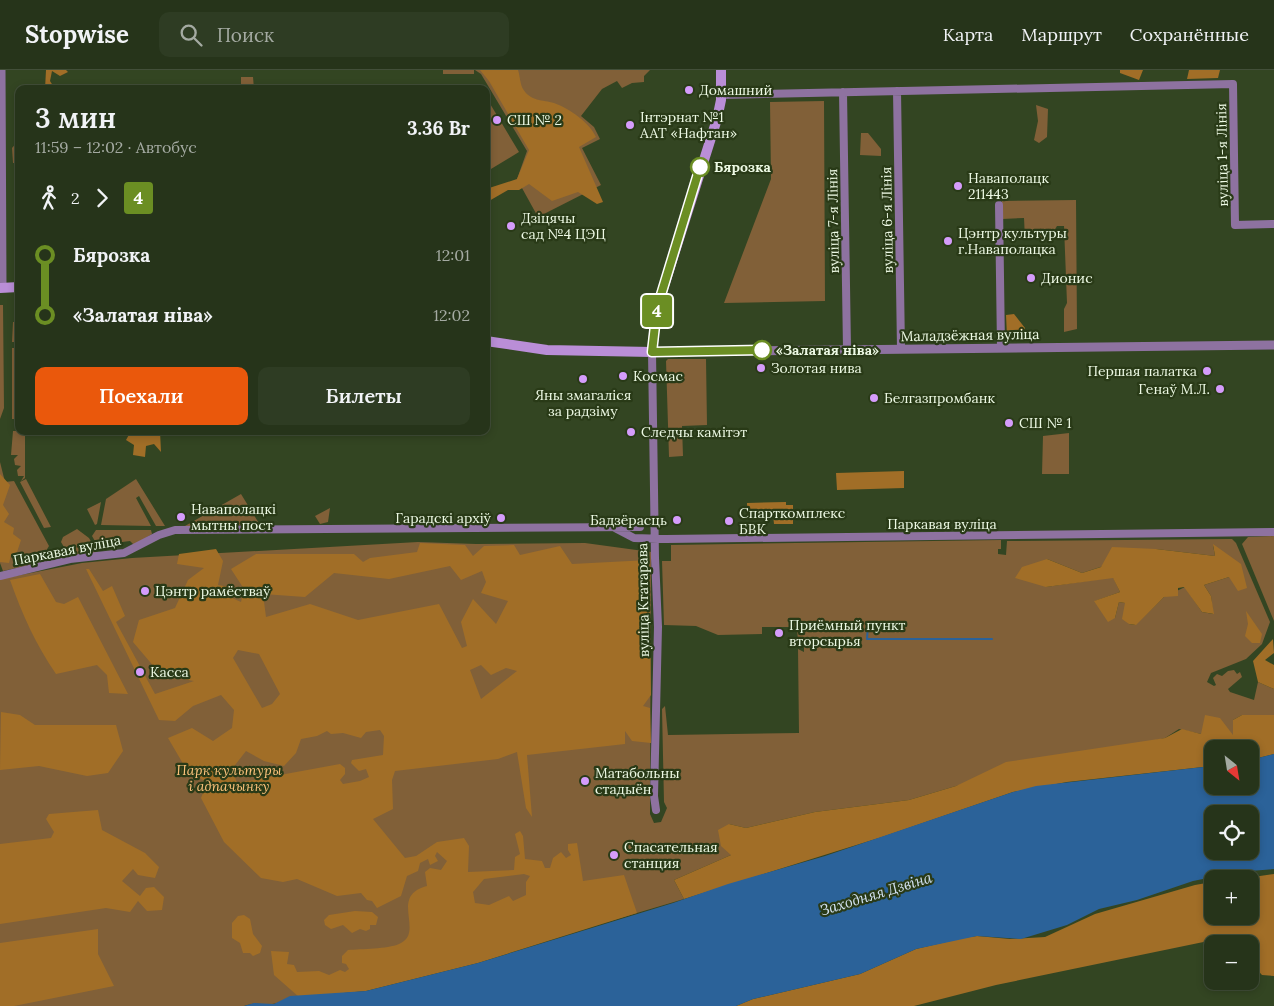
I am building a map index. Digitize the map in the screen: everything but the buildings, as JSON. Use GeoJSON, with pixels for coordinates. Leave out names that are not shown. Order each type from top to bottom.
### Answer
{"type":"FeatureCollection","features":[{"type":"Feature","properties":{"kind":"main road","name":"вуліца Ктатарава"},"geometry":{"type":"LineString","coordinates":[[652,352],[657,308],[717,119],[721,95],[721,70]]}},
{"type":"Feature","properties":{"kind":"main road"},"geometry":{"type":"LineString","coordinates":[[1,288],[15,287]]}},
{"type":"Feature","properties":{"kind":"main road","name":"Маладзёжная вуліца"},"geometry":{"type":"LineString","coordinates":[[490,342],[547,350],[652,352]]}},
{"type":"Feature","properties":{"kind":"street"},"geometry":{"type":"LineString","coordinates":[[1,70],[1,288]]}},
{"type":"Feature","properties":{"kind":"street","name":"вуліца 1-я Лінія"},"geometry":{"type":"LineString","coordinates":[[897,91],[1233,84],[1235,225],[1274,224]]}},
{"type":"Feature","properties":{"kind":"street"},"geometry":{"type":"LineString","coordinates":[[721,95],[897,91]]}},
{"type":"Feature","properties":{"kind":"street","name":"вуліца 6-я Лінія"},"geometry":{"type":"LineString","coordinates":[[897,91],[901,350]]}},
{"type":"Feature","properties":{"kind":"street","name":"вуліца 7-я Лінія"},"geometry":{"type":"LineString","coordinates":[[843,92],[847,349]]}},
{"type":"Feature","properties":{"kind":"street"},"geometry":{"type":"LineString","coordinates":[[999,205],[1001,348]]}},
{"type":"Feature","properties":{"kind":"street","name":"Маладзёжная вуліца"},"geometry":{"type":"LineString","coordinates":[[652,352],[1274,345]]}},
{"type":"Feature","properties":{"kind":"street","name":"вуліца Ктатарава"},"geometry":{"type":"LineString","coordinates":[[652,352],[658,627],[654,796],[656,810]]}},
{"type":"Feature","properties":{"kind":"street","name":"Паркавая вуліца"},"geometry":{"type":"LineString","coordinates":[[614,527],[634,538],[656,539],[1274,532]]}},
{"type":"Feature","properties":{"kind":"street","name":"Паркавая вуліца"},"geometry":{"type":"LineString","coordinates":[[0,576],[64,560],[124,553],[159,535],[175,530],[640,527]]}},
{"type":"Feature","properties":{"kind":"green space"},"geometry":{"type":"Polygon","coordinates":[[[46,70],[66,70],[68,72],[60,76],[52,71],[50,81],[52,85],[45,85],[46,70]]]}},
{"type":"Feature","properties":{"kind":"green space"},"geometry":{"type":"Polygon","coordinates":[[[443,70],[474,70],[474,74],[443,74],[443,70]]]}},
{"type":"Feature","properties":{"kind":"green space"},"geometry":{"type":"Polygon","coordinates":[[[475,70],[650,70],[644,76],[644,82],[632,83],[622,88],[617,81],[602,89],[581,116],[594,127],[600,139],[582,148],[601,185],[538,217],[517,179],[527,151],[490,89],[490,85],[488,85],[481,74],[475,70]]]}},
{"type":"Feature","properties":{"kind":"green space"},"geometry":{"type":"Polygon","coordinates":[[[480,70],[518,70],[522,87],[529,96],[554,103],[566,109],[589,126],[596,137],[579,147],[603,202],[597,204],[578,192],[552,201],[529,184],[519,190],[508,190],[490,200],[490,188],[517,179],[529,150],[489,81],[480,70]]]}},
{"type":"Feature","properties":{"kind":"green space"},"geometry":{"type":"Polygon","coordinates":[[[1120,70],[1143,70],[1139,80],[1120,73],[1120,70]]]}},
{"type":"Feature","properties":{"kind":"green space"},"geometry":{"type":"Polygon","coordinates":[[[1189,70],[1220,70],[1218,78],[1187,79],[1189,70]]]}},
{"type":"Feature","properties":{"kind":"green space"},"geometry":{"type":"Polygon","coordinates":[[[241,77],[253,77],[254,85],[241,85],[241,77]]]}},
{"type":"Feature","properties":{"kind":"green space"},"geometry":{"type":"Polygon","coordinates":[[[824,101],[825,301],[724,303],[771,179],[770,102],[824,101]]]}},
{"type":"Feature","properties":{"kind":"green space"},"geometry":{"type":"Polygon","coordinates":[[[490,104],[519,152],[490,170],[490,104]]]}},
{"type":"Feature","properties":{"kind":"green space"},"geometry":{"type":"Polygon","coordinates":[[[1036,105],[1048,109],[1047,137],[1039,143],[1034,140],[1038,121],[1036,105]]]}},
{"type":"Feature","properties":{"kind":"green space"},"geometry":{"type":"Polygon","coordinates":[[[861,133],[868,133],[881,149],[881,156],[860,155],[861,133]]]}},
{"type":"Feature","properties":{"kind":"green space"},"geometry":{"type":"Polygon","coordinates":[[[15,145],[15,163],[13,163],[12,148],[15,145]]]}},
{"type":"Feature","properties":{"kind":"green space"},"geometry":{"type":"Polygon","coordinates":[[[1076,200],[1077,329],[1064,332],[1064,309],[1067,303],[1064,226],[1057,226],[1049,239],[1025,239],[1024,218],[1002,219],[1002,201],[1076,200]]]}},
{"type":"Feature","properties":{"kind":"green space"},"geometry":{"type":"Polygon","coordinates":[[[0,305],[3,305],[4,408],[0,419],[0,305]]]}},
{"type":"Feature","properties":{"kind":"green space"},"geometry":{"type":"Polygon","coordinates":[[[1014,314],[1025,328],[1022,334],[1007,336],[1006,315],[1014,314]]]}},
{"type":"Feature","properties":{"kind":"green space"},"geometry":{"type":"Polygon","coordinates":[[[13,322],[15,322],[15,342],[12,342],[13,322]]]}},
{"type":"Feature","properties":{"kind":"green space"},"geometry":{"type":"Polygon","coordinates":[[[12,348],[15,348],[15,419],[12,419],[12,348]]]}},
{"type":"Feature","properties":{"kind":"green space"},"geometry":{"type":"Polygon","coordinates":[[[668,359],[706,359],[707,425],[682,426],[683,456],[669,457],[666,361],[668,359]]]}},
{"type":"Feature","properties":{"kind":"green space"},"geometry":{"type":"Polygon","coordinates":[[[13,431],[15,431],[15,435],[25,435],[25,478],[21,481],[24,476],[18,476],[17,470],[21,466],[15,465],[14,459],[18,455],[11,455],[13,431]]]}},
{"type":"Feature","properties":{"kind":"green space"},"geometry":{"type":"Polygon","coordinates":[[[1069,433],[1069,474],[1042,474],[1043,436],[1069,433]]]}},
{"type":"Feature","properties":{"kind":"green space"},"geometry":{"type":"Polygon","coordinates":[[[129,435],[160,435],[161,452],[154,444],[146,446],[145,457],[133,455],[134,445],[126,440],[129,435]]]}},
{"type":"Feature","properties":{"kind":"green space"},"geometry":{"type":"Polygon","coordinates":[[[0,462],[5,482],[14,481],[49,546],[41,559],[56,559],[3,571],[0,563],[0,462]]]}},
{"type":"Feature","properties":{"kind":"green space"},"geometry":{"type":"Polygon","coordinates":[[[904,471],[904,488],[837,490],[836,473],[904,471]]]}},
{"type":"Feature","properties":{"kind":"green space"},"geometry":{"type":"Polygon","coordinates":[[[0,474],[10,485],[3,505],[9,514],[4,522],[14,528],[13,534],[21,540],[17,552],[11,555],[9,563],[0,562],[0,474]]]}},
{"type":"Feature","properties":{"kind":"green space"},"geometry":{"type":"Polygon","coordinates":[[[26,479],[51,527],[44,528],[20,482],[26,479]]]}},
{"type":"Feature","properties":{"kind":"green space"},"geometry":{"type":"Polygon","coordinates":[[[136,479],[165,526],[156,526],[139,496],[136,498],[151,526],[101,525],[106,499],[136,479]]]}},
{"type":"Feature","properties":{"kind":"green space"},"geometry":{"type":"Polygon","coordinates":[[[241,494],[260,525],[185,526],[241,494]]]}},
{"type":"Feature","properties":{"kind":"green space"},"geometry":{"type":"Polygon","coordinates":[[[101,502],[97,524],[95,525],[87,509],[101,502]]]}},
{"type":"Feature","properties":{"kind":"green space"},"geometry":{"type":"Polygon","coordinates":[[[786,502],[786,505],[793,505],[793,524],[774,524],[773,515],[747,515],[747,503],[786,502]]]}},
{"type":"Feature","properties":{"kind":"green space"},"geometry":{"type":"Polygon","coordinates":[[[330,508],[328,522],[320,524],[315,516],[330,508]]]}},
{"type":"Feature","properties":{"kind":"green space"},"geometry":{"type":"Polygon","coordinates":[[[77,529],[89,538],[97,553],[70,557],[61,542],[63,537],[77,529]]]}},
{"type":"Feature","properties":{"kind":"green space"},"geometry":{"type":"Polygon","coordinates":[[[96,530],[151,530],[152,534],[134,545],[130,541],[106,544],[99,548],[92,536],[96,530]]]}},
{"type":"Feature","properties":{"kind":"green space"},"geometry":{"type":"Polygon","coordinates":[[[1274,536],[1274,621],[1242,544],[1248,537],[1274,536]]]}},
{"type":"Feature","properties":{"kind":"green space","name":"Парк культуры і адпачынку"},"geometry":{"type":"Polygon","coordinates":[[[1232,539],[1236,543],[1270,622],[1262,644],[1246,659],[1211,673],[1207,682],[1214,686],[1216,685],[1213,678],[1217,674],[1222,676],[1228,671],[1234,670],[1237,674],[1240,672],[1242,677],[1228,689],[1230,692],[1254,700],[1258,682],[1274,689],[1274,715],[1242,715],[1233,720],[1233,735],[1201,734],[1179,729],[1165,738],[956,786],[909,800],[815,812],[746,828],[729,824],[731,855],[674,880],[684,899],[610,921],[276,1003],[244,1006],[0,1006],[0,579],[82,563],[132,558],[418,542],[476,544],[585,543],[651,552],[650,814],[654,823],[661,822],[667,808],[664,802],[662,709],[665,706],[668,735],[799,733],[798,649],[804,652],[804,644],[798,643],[797,627],[762,627],[762,634],[718,635],[696,626],[664,625],[662,561],[671,561],[671,545],[1001,540],[1001,549],[998,549],[998,554],[1006,555],[1007,541],[1232,539]],[[1213,545],[1215,556],[1156,549],[1082,573],[1047,559],[1046,587],[1113,577],[1120,592],[1095,601],[1115,618],[1119,602],[1125,603],[1129,624],[1135,625],[1164,597],[1185,587],[1202,612],[1213,614],[1211,596],[1204,585],[1229,577],[1213,545]]]}},
{"type":"Feature","properties":{"kind":"green space"},"geometry":{"type":"Polygon","coordinates":[[[420,543],[465,545],[473,556],[484,546],[514,545],[520,555],[560,546],[572,564],[649,560],[651,695],[643,706],[650,708],[651,743],[632,741],[625,731],[625,744],[527,755],[532,817],[526,808],[517,752],[498,759],[395,771],[392,780],[393,809],[373,819],[405,858],[416,856],[437,842],[464,838],[469,846],[468,872],[514,870],[515,857],[520,854],[515,834],[520,831],[523,836],[525,859],[542,861],[545,868],[550,868],[553,858],[561,852],[566,858],[571,855],[568,850],[568,844],[577,843],[583,881],[624,875],[637,913],[478,963],[366,991],[299,997],[274,975],[271,951],[289,952],[287,964],[294,965],[297,972],[319,971],[329,975],[340,970],[345,972],[349,969],[346,964],[342,963],[342,956],[348,950],[388,947],[399,944],[406,939],[409,932],[408,906],[410,898],[416,891],[427,886],[425,872],[430,868],[441,870],[447,861],[437,852],[435,856],[438,861],[430,865],[428,859],[420,863],[418,871],[407,876],[401,896],[377,908],[372,901],[367,900],[361,893],[337,896],[297,879],[283,882],[261,878],[224,842],[201,798],[207,783],[185,767],[168,738],[192,728],[213,741],[232,728],[234,710],[221,695],[193,706],[175,721],[159,720],[86,569],[89,569],[103,591],[112,586],[125,616],[116,622],[155,694],[194,681],[161,675],[133,642],[139,620],[175,608],[188,580],[204,568],[177,564],[179,554],[216,549],[223,561],[218,585],[229,587],[232,598],[241,602],[244,589],[231,569],[256,554],[354,554],[363,562],[370,558],[417,552],[420,543]],[[450,566],[389,579],[334,573],[305,597],[263,594],[266,617],[310,604],[358,620],[439,604],[462,648],[467,646],[461,622],[473,599],[496,624],[508,601],[481,593],[486,582],[482,571],[461,580],[450,566]],[[238,650],[233,658],[262,708],[272,704],[280,694],[259,654],[238,650]],[[481,665],[470,670],[481,699],[517,671],[506,668],[491,675],[481,665]],[[380,730],[366,732],[361,738],[343,733],[331,734],[327,731],[317,736],[301,739],[296,753],[284,766],[264,761],[246,751],[232,769],[237,783],[340,764],[345,768],[345,774],[340,780],[343,784],[360,781],[369,777],[366,769],[359,771],[351,763],[352,760],[383,755],[384,736],[380,730]],[[524,874],[484,879],[473,892],[475,903],[489,905],[509,896],[513,901],[526,895],[526,882],[530,876],[524,874]]]}},
{"type":"Feature","properties":{"kind":"green space"},"geometry":{"type":"Polygon","coordinates":[[[1213,544],[1241,564],[1247,588],[1238,591],[1229,577],[1204,585],[1211,596],[1214,614],[1202,612],[1184,587],[1178,588],[1178,596],[1164,597],[1136,625],[1129,624],[1122,619],[1125,603],[1119,602],[1115,618],[1108,622],[1094,601],[1120,592],[1113,578],[1046,587],[1015,578],[1022,567],[1047,559],[1082,573],[1101,567],[1112,547],[1156,549],[1215,556],[1213,544]]]}},
{"type":"Feature","properties":{"kind":"green space"},"geometry":{"type":"Polygon","coordinates":[[[40,574],[56,602],[64,604],[78,597],[128,694],[109,693],[107,675],[97,665],[56,674],[30,629],[10,580],[40,574]]]}},
{"type":"Feature","properties":{"kind":"green space"},"geometry":{"type":"Polygon","coordinates":[[[1246,611],[1262,634],[1260,643],[1252,643],[1245,636],[1248,624],[1246,611]]]}},
{"type":"Feature","properties":{"kind":"green space"},"geometry":{"type":"Polygon","coordinates":[[[1273,639],[1274,653],[1265,660],[1274,665],[1274,689],[1258,682],[1253,661],[1273,639]]]}},
{"type":"Feature","properties":{"kind":"green space"},"geometry":{"type":"Polygon","coordinates":[[[1,712],[20,715],[35,725],[116,725],[123,751],[108,773],[87,776],[39,766],[0,770],[1,712]]]}},
{"type":"Feature","properties":{"kind":"green space"},"geometry":{"type":"Polygon","coordinates":[[[1205,715],[1220,718],[1233,735],[1233,720],[1242,715],[1274,715],[1274,754],[1259,758],[1259,740],[1204,740],[1204,767],[1067,782],[1013,792],[882,837],[684,899],[674,880],[731,855],[721,846],[718,830],[729,824],[746,828],[815,812],[909,800],[956,786],[1006,762],[1165,738],[1182,729],[1201,734],[1205,715]]]}},
{"type":"Feature","properties":{"kind":"green space"},"geometry":{"type":"Polygon","coordinates":[[[98,810],[102,830],[145,853],[159,867],[155,878],[138,875],[133,869],[122,881],[140,896],[146,888],[154,887],[164,897],[162,910],[147,911],[138,901],[130,912],[106,908],[0,924],[0,844],[51,838],[54,832],[46,819],[49,814],[98,810]]]}},
{"type":"Feature","properties":{"kind":"green space"},"geometry":{"type":"Polygon","coordinates":[[[1274,874],[1274,976],[1262,975],[1259,972],[1259,935],[1204,935],[1204,942],[996,985],[914,1006],[736,1006],[753,999],[860,974],[916,949],[963,938],[977,936],[1010,939],[1045,937],[1095,914],[1204,883],[1204,925],[1259,925],[1259,876],[1274,874]]]}},
{"type":"Feature","properties":{"kind":"green space"},"geometry":{"type":"Polygon","coordinates":[[[355,911],[372,912],[378,917],[376,925],[370,925],[370,929],[366,931],[360,929],[352,933],[343,925],[331,929],[325,925],[324,920],[329,915],[355,911]]]}},
{"type":"Feature","properties":{"kind":"green space"},"geometry":{"type":"Polygon","coordinates":[[[244,915],[250,919],[253,934],[262,946],[260,953],[253,956],[250,953],[243,953],[240,943],[232,938],[232,923],[238,916],[244,915]]]}},
{"type":"Feature","properties":{"kind":"green space"},"geometry":{"type":"Polygon","coordinates":[[[98,929],[98,954],[114,986],[14,1006],[0,1006],[0,943],[98,929]]]}},
{"type":"Feature","properties":{"kind":"water","name":"Заходняя Дзвіна"},"geometry":{"type":"Polygon","coordinates":[[[1274,754],[1274,869],[1204,870],[1204,879],[1137,900],[1099,909],[1067,925],[1021,939],[977,936],[916,949],[860,974],[753,999],[736,1006],[244,1006],[254,1003],[274,1004],[290,996],[366,991],[478,963],[673,903],[728,884],[825,856],[1013,792],[1036,786],[1204,767],[1204,795],[1259,795],[1259,758],[1274,754]]]}},
{"type":"Feature","properties":{"kind":"waterway"},"geometry":{"type":"LineString","coordinates":[[868,625],[867,639],[992,639]]}},
{"type":"Feature","properties":{"kind":"bus line","name":"4"},"geometry":{"type":"LineString","coordinates":[[700,167],[657,308],[652,352],[762,350]]}},
{"type":"Feature","properties":{"kind":"place","name":"Домашний"},"geometry":{"type":"Point","coordinates":[689,90]}},
{"type":"Feature","properties":{"kind":"place","name":"СШ № 2"},"geometry":{"type":"Point","coordinates":[497,120]}},
{"type":"Feature","properties":{"kind":"place","name":"Інтэрнат №1 ААТ «Нафтан»"},"geometry":{"type":"Point","coordinates":[630,125]}},
{"type":"Feature","properties":{"kind":"place","name":"Бярозка"},"geometry":{"type":"Point","coordinates":[700,167]}},
{"type":"Feature","properties":{"kind":"place","name":"Наваполацк 211443"},"geometry":{"type":"Point","coordinates":[958,186]}},
{"type":"Feature","properties":{"kind":"place","name":"Дзіцячы сад №4 ЦЭЦ"},"geometry":{"type":"Point","coordinates":[511,226]}},
{"type":"Feature","properties":{"kind":"place","name":"Цэнтр культуры г.Наваполацка"},"geometry":{"type":"Point","coordinates":[948,241]}},
{"type":"Feature","properties":{"kind":"place","name":"Дионис"},"geometry":{"type":"Point","coordinates":[1031,278]}},
{"type":"Feature","properties":{"kind":"place","name":"«Залатая ніва»"},"geometry":{"type":"Point","coordinates":[762,350]}},
{"type":"Feature","properties":{"kind":"place","name":"Золотая нива"},"geometry":{"type":"Point","coordinates":[761,368]}},
{"type":"Feature","properties":{"kind":"place","name":"Першая палатка"},"geometry":{"type":"Point","coordinates":[1207,371]}},
{"type":"Feature","properties":{"kind":"place","name":"Космас"},"geometry":{"type":"Point","coordinates":[623,376]}},
{"type":"Feature","properties":{"kind":"place","name":"Яны змагаліся за радзіму"},"geometry":{"type":"Point","coordinates":[583,379]}},
{"type":"Feature","properties":{"kind":"place","name":"Генаў М.Л."},"geometry":{"type":"Point","coordinates":[1220,389]}},
{"type":"Feature","properties":{"kind":"place","name":"Белгазпромбанк"},"geometry":{"type":"Point","coordinates":[874,398]}},
{"type":"Feature","properties":{"kind":"place","name":"СШ № 1"},"geometry":{"type":"Point","coordinates":[1009,423]}},
{"type":"Feature","properties":{"kind":"place","name":"Следчы камітэт"},"geometry":{"type":"Point","coordinates":[631,432]}},
{"type":"Feature","properties":{"kind":"place","name":"Наваполацкі мытны пост"},"geometry":{"type":"Point","coordinates":[181,517]}},
{"type":"Feature","properties":{"kind":"place","name":"Гарадскі архіў"},"geometry":{"type":"Point","coordinates":[501,518]}},
{"type":"Feature","properties":{"kind":"place","name":"Бадзёрасць"},"geometry":{"type":"Point","coordinates":[677,520]}},
{"type":"Feature","properties":{"kind":"place","name":"Спарткомплекс БВК"},"geometry":{"type":"Point","coordinates":[729,521]}},
{"type":"Feature","properties":{"kind":"place","name":"Цэнтр рамёстваў"},"geometry":{"type":"Point","coordinates":[145,591]}},
{"type":"Feature","properties":{"kind":"place","name":"Приёмный пункт вторсырья"},"geometry":{"type":"Point","coordinates":[779,633]}},
{"type":"Feature","properties":{"kind":"place","name":"Касса"},"geometry":{"type":"Point","coordinates":[140,672]}},
{"type":"Feature","properties":{"kind":"place","name":"Матабольны стадыён"},"geometry":{"type":"Point","coordinates":[585,781]}},
{"type":"Feature","properties":{"kind":"place","name":"Спасательная станция"},"geometry":{"type":"Point","coordinates":[614,855]}}]}
